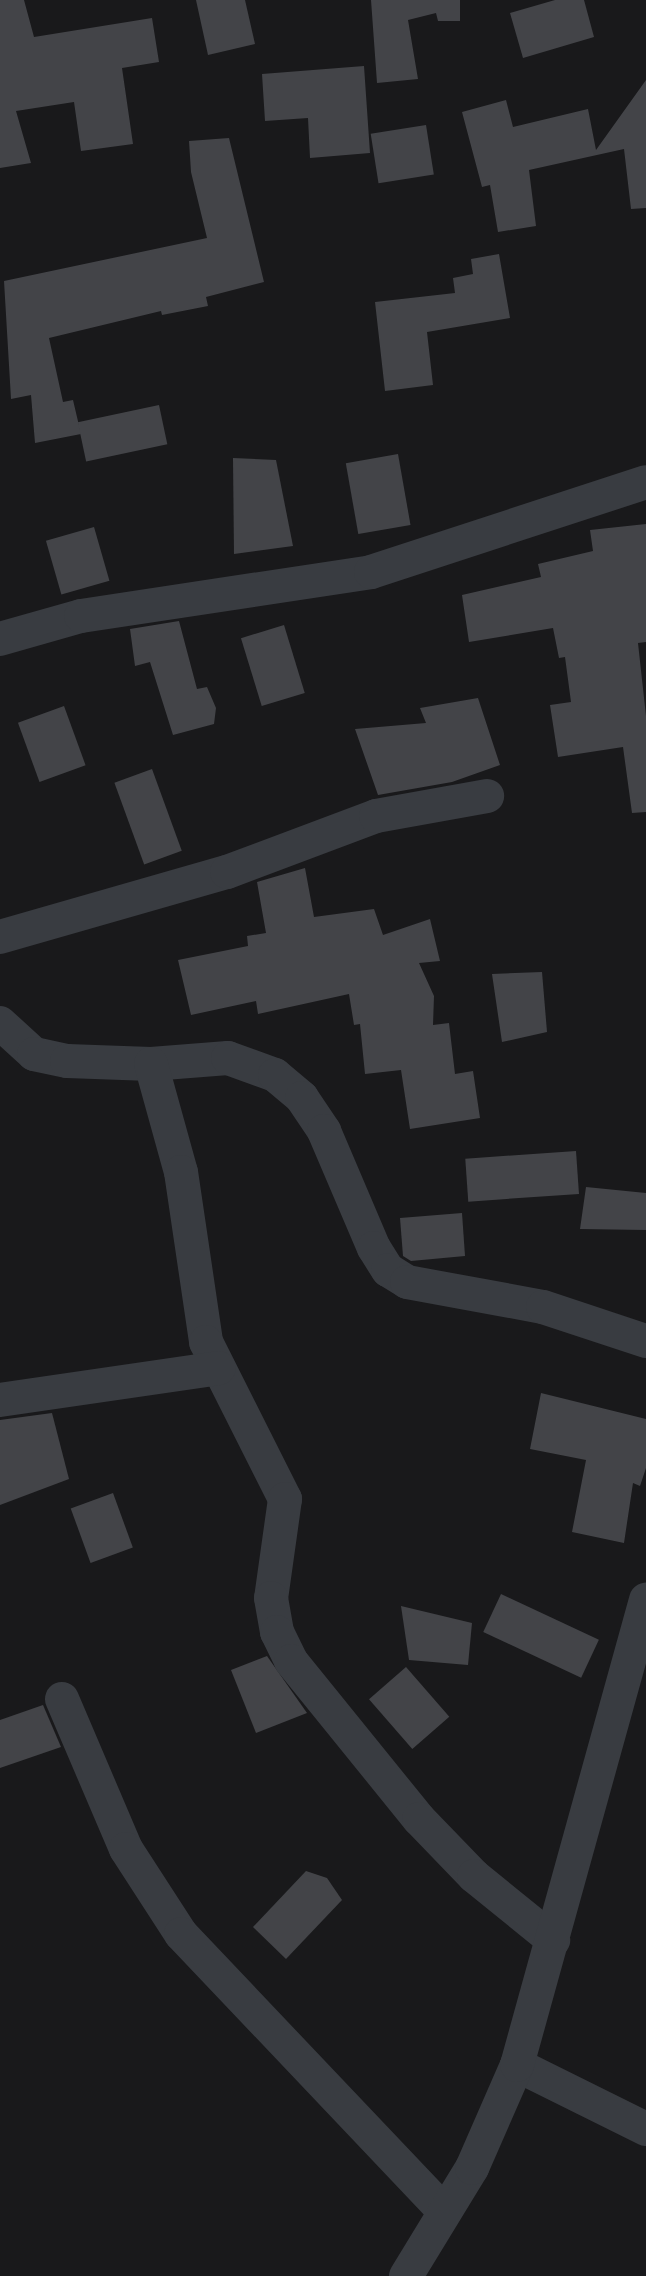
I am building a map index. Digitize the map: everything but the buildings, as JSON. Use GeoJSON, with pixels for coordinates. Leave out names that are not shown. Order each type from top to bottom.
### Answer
{"type":"FeatureCollection","features":[{"type":"Feature","properties":{"kind":"street"},"geometry":{"type":"LineString","coordinates":[[0,639],[81,616],[371,572],[646,482]]}},
{"type":"Feature","properties":{"kind":"street"},"geometry":{"type":"LineString","coordinates":[[0,937],[227,872],[376,816],[487,796]]}},
{"type":"Feature","properties":{"kind":"street"},"geometry":{"type":"LineString","coordinates":[[0,1023],[34,1054],[151,1064],[228,1058],[275,1075],[302,1098],[324,1131],[374,1248],[388,1270],[407,1282],[543,1307],[646,1341]]}},
{"type":"Feature","properties":{"kind":"street"},"geometry":{"type":"LineString","coordinates":[[151,1064],[181,1172],[206,1342],[285,1499],[271,1598],[277,1632],[291,1661],[419,1819],[474,1876],[553,1940]]}},
{"type":"Feature","properties":{"kind":"street"},"geometry":{"type":"LineString","coordinates":[[0,1400],[219,1368]]}},
{"type":"Feature","properties":{"kind":"street"},"geometry":{"type":"LineString","coordinates":[[406,2276],[472,2168],[517,2065],[639,1655],[646,1600]]}},
{"type":"Feature","properties":{"kind":"street"},"geometry":{"type":"LineString","coordinates":[[62,1699],[126,1849],[181,1934],[445,2212]]}},
{"type":"Feature","properties":{"kind":"street"},"geometry":{"type":"LineString","coordinates":[[517,2065],[646,2129]]}}]}
